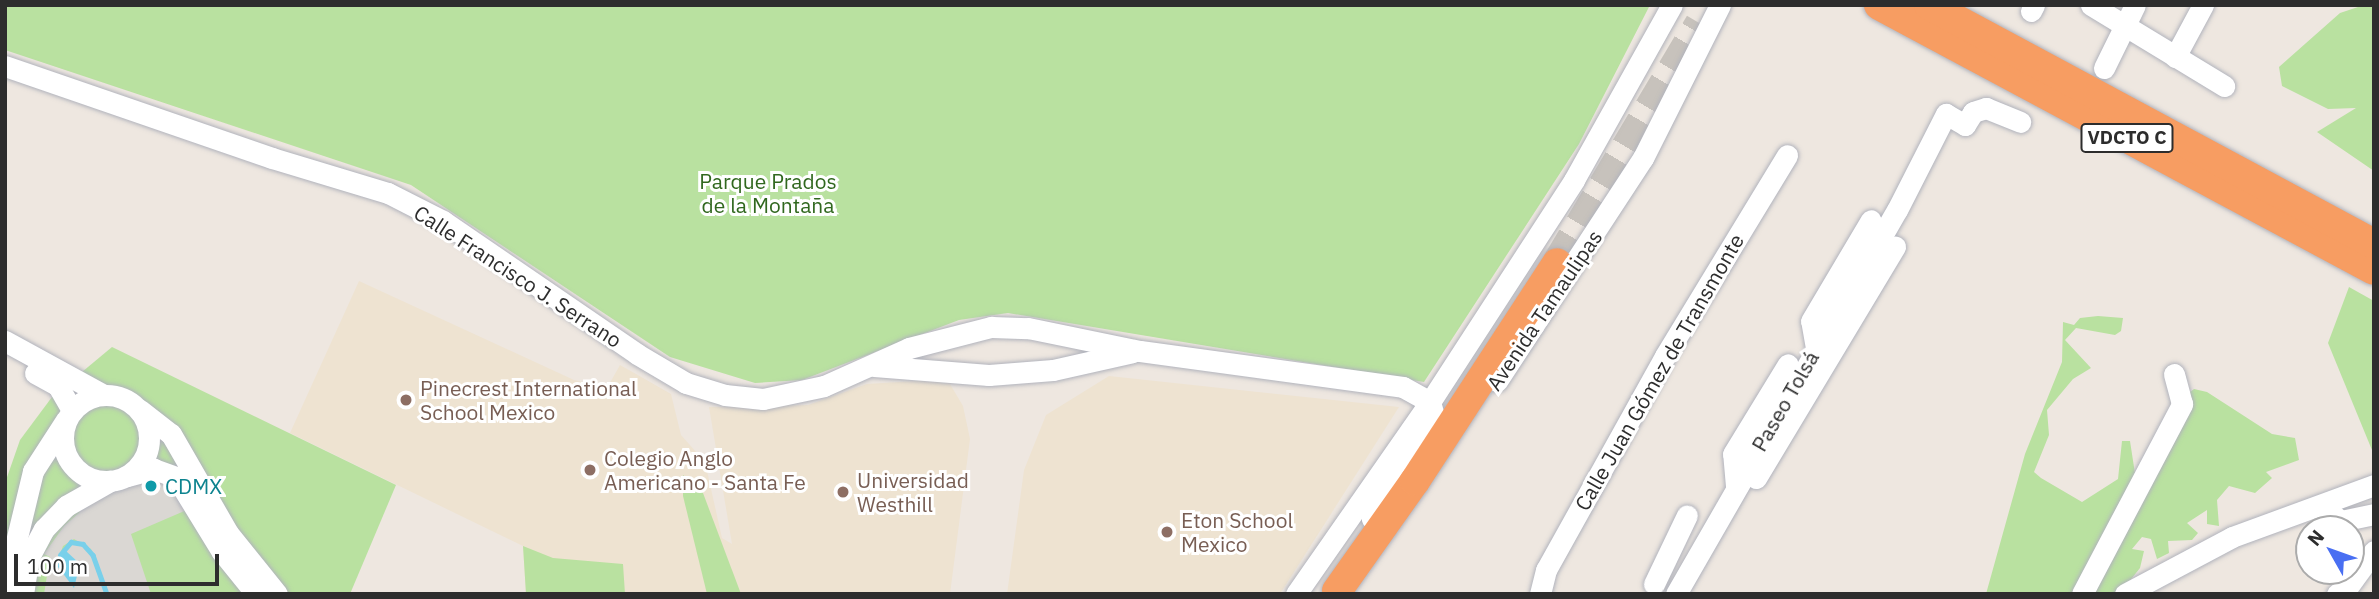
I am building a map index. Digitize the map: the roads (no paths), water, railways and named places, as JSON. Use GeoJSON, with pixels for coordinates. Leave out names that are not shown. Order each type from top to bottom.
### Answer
{"type":"FeatureCollection","features":[{"type":"Feature","properties":{"kind":"highway","name":"VDCTO C"},"geometry":{"type":"LineString","coordinates":[[1879,5],[2374,270]]}},
{"type":"Feature","properties":{"kind":"highway","name":"VDCTO C"},"geometry":{"type":"LineString","coordinates":[[1929,5],[2374,244]]}},
{"type":"Feature","properties":{"kind":"highway"},"geometry":{"type":"LineString","coordinates":[[1336,593],[1415,481],[1557,263]]}},
{"type":"Feature","properties":{"kind":"street","name":"Avenida Tamaulipas"},"geometry":{"type":"LineString","coordinates":[[1296,594],[1430,402],[1574,180],[1672,5]]}},
{"type":"Feature","properties":{"kind":"street","name":"Avenida Tamaulipas"},"geometry":{"type":"LineString","coordinates":[[1336,593],[1408,511],[1582,256],[1643,158],[1720,5]]}},
{"type":"Feature","properties":{"kind":"street"},"geometry":{"type":"LineString","coordinates":[[2091,5],[2124,28],[2224,86]]}},
{"type":"Feature","properties":{"kind":"street"},"geometry":{"type":"LineString","coordinates":[[2104,68],[2135,5]]}},
{"type":"Feature","properties":{"kind":"street"},"geometry":{"type":"LineString","coordinates":[[2175,57],[2203,5]]}},
{"type":"Feature","properties":{"kind":"street","name":"Calle Francisco J. Serrano"},"geometry":{"type":"LineString","coordinates":[[5,66],[272,158],[388,193],[443,221],[637,354],[687,383],[725,395],[763,399],[824,386],[868,365],[947,336],[991,327],[1028,328],[1140,351],[1403,387],[1430,402]]}},
{"type":"Feature","properties":{"kind":"street","name":"Paseo Tolsá"},"geometry":{"type":"LineString","coordinates":[[1682,591],[1736,486],[1898,211],[1945,114],[1965,125],[1973,113],[1986,108],[2020,122]]}},
{"type":"Feature","properties":{"kind":"street","name":"Calle Juan Gómez de Transmonte"},"geometry":{"type":"LineString","coordinates":[[1540,594],[1546,570],[1665,356],[1787,155]]}},
{"type":"Feature","properties":{"kind":"street"},"geometry":{"type":"LineString","coordinates":[[1816,348],[1811,321],[1871,220]]}},
{"type":"Feature","properties":{"kind":"street"},"geometry":{"type":"LineString","coordinates":[[1721,519],[1749,490],[1895,247]]}},
{"type":"Feature","properties":{"kind":"street"},"geometry":{"type":"LineString","coordinates":[[5,341],[102,394],[116,395],[171,434],[228,533],[277,594]]}},
{"type":"Feature","properties":{"kind":"street","name":"Calle Francisco J. Serrano"},"geometry":{"type":"LineString","coordinates":[[868,365],[989,376],[1053,370],[1140,351]]}},
{"type":"Feature","properties":{"kind":"street"},"geometry":{"type":"LineString","coordinates":[[5,357],[58,386],[70,414],[63,442],[73,466],[96,480],[116,479],[153,469],[176,477],[222,552],[256,594]]}},
{"type":"Feature","properties":{"kind":"street"},"geometry":{"type":"LineString","coordinates":[[1736,486],[1732,454],[1788,365]]}},
{"type":"Feature","properties":{"kind":"street"},"geometry":{"type":"LineString","coordinates":[[2082,594],[2182,404],[2174,374]]}},
{"type":"Feature","properties":{"kind":"street"},"geometry":{"type":"LineString","coordinates":[[5,587],[33,471],[70,414],[102,394]]}},
{"type":"Feature","properties":{"kind":"street"},"geometry":{"type":"LineString","coordinates":[[1336,593],[1345,558],[1434,420],[1430,402]]}},
{"type":"Feature","properties":{"kind":"street"},"geometry":{"type":"LineString","coordinates":[[23,594],[29,557],[44,529],[66,506],[135,470],[148,447],[149,433],[139,409]]}},
{"type":"Feature","properties":{"kind":"street"},"geometry":{"type":"LineString","coordinates":[[2125,594],[2232,537],[2323,507],[2374,485]]}},
{"type":"Feature","properties":{"kind":"street"},"geometry":{"type":"LineString","coordinates":[[2323,507],[2341,521],[2374,513]]}},
{"type":"Feature","properties":{"kind":"street"},"geometry":{"type":"LineString","coordinates":[[1682,591],[1653,589],[1687,515]]}},
{"type":"Feature","properties":{"kind":"street"},"geometry":{"type":"LineString","coordinates":[[2337,594],[2347,588],[2374,551]]}},
{"type":"Feature","properties":{"kind":"water"},"geometry":{"type":"Polygon","coordinates":[[[66,551],[80,564],[74,588],[58,567],[59,555],[66,551]]]}},
{"type":"Feature","properties":{"kind":"waterway"},"geometry":{"type":"LineString","coordinates":[[60,555],[71,542],[83,544],[93,555],[107,594]]}},
{"type":"Feature","properties":{"kind":"tunnel"},"geometry":{"type":"LineString","coordinates":[[1557,263],[1700,23]]}},
{"type":"Feature","properties":{"kind":"place","name":"Pinecrest International School Mexico"},"geometry":{"type":"Point","coordinates":[406,400]}},
{"type":"Feature","properties":{"kind":"place","name":"Colegio Anglo Americano - Santa Fe"},"geometry":{"type":"Point","coordinates":[590,470]}},
{"type":"Feature","properties":{"kind":"place","name":"CDMX"},"geometry":{"type":"Point","coordinates":[151,486]}},
{"type":"Feature","properties":{"kind":"place","name":"Universidad Westhill"},"geometry":{"type":"Point","coordinates":[843,492]}},
{"type":"Feature","properties":{"kind":"place","name":"Eton School Mexico"},"geometry":{"type":"Point","coordinates":[1167,532]}},
{"type":"Feature","properties":{"kind":"park label","name":"Parque Prados de la Montaña"},"geometry":{"type":"Point","coordinates":[768,193]}}]}
